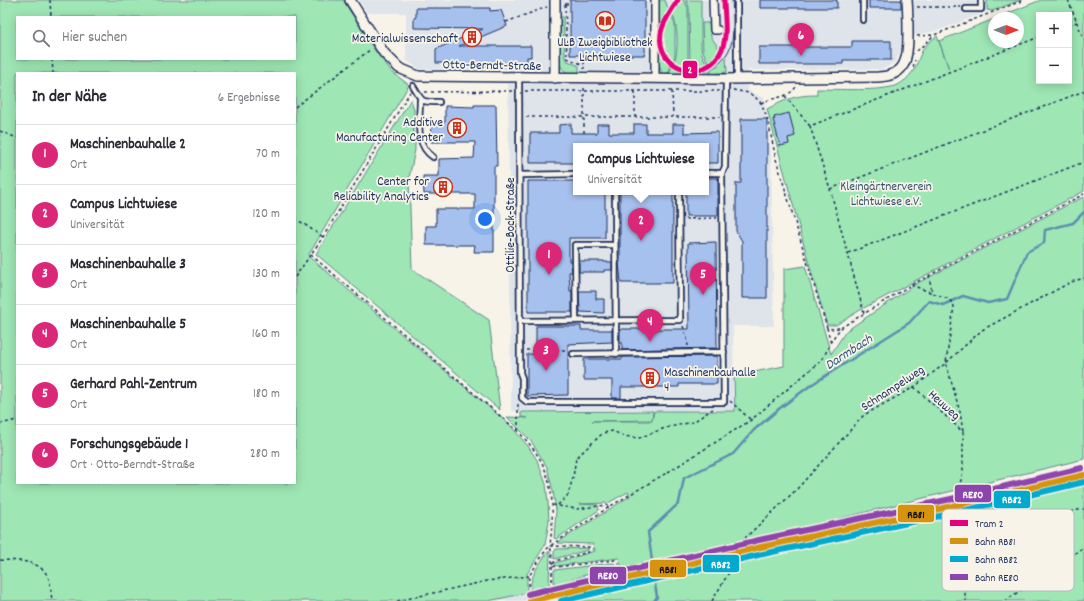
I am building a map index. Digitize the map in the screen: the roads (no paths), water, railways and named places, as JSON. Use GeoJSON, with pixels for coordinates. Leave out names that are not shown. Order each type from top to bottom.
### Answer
{"type":"FeatureCollection","features":[{"type":"Feature","properties":{"kind":"street","name":"Otto-Berndt-Straße"},"geometry":{"type":"LineString","coordinates":[[350,0],[377,44],[391,61],[399,68],[418,76],[726,79],[890,76],[899,70],[906,60],[908,49],[907,0]]}},
{"type":"Feature","properties":{"kind":"street"},"geometry":{"type":"LineString","coordinates":[[655,0],[655,78]]}},
{"type":"Feature","properties":{"kind":"street"},"geometry":{"type":"LineString","coordinates":[[714,0],[714,30],[718,30]]}},
{"type":"Feature","properties":{"kind":"street"},"geometry":{"type":"LineString","coordinates":[[555,2],[555,78]]}},
{"type":"Feature","properties":{"kind":"lane"},"geometry":{"type":"LineString","coordinates":[[737,0],[737,78]]}},
{"type":"Feature","properties":{"kind":"lane"},"geometry":{"type":"LineString","coordinates":[[863,0],[863,20]]}},
{"type":"Feature","properties":{"kind":"lane"},"geometry":{"type":"LineString","coordinates":[[966,9],[982,9],[982,0]]}},
{"type":"Feature","properties":{"kind":"lane","name":"Ottilie-Bock-Straße"},"geometry":{"type":"LineString","coordinates":[[519,78],[520,373],[522,378],[522,398],[527,402],[724,402],[724,352]]}},
{"type":"Feature","properties":{"kind":"lane"},"geometry":{"type":"LineString","coordinates":[[573,354],[724,352],[722,173],[725,166],[726,79]]}},
{"type":"Feature","properties":{"kind":"lane"},"geometry":{"type":"LineString","coordinates":[[413,86],[420,100],[420,141],[425,150],[433,157]]}},
{"type":"Feature","properties":{"kind":"lane"},"geometry":{"type":"LineString","coordinates":[[420,100],[423,102],[439,102]]}},
{"type":"Feature","properties":{"kind":"lane"},"geometry":{"type":"LineString","coordinates":[[709,173],[722,173]]}},
{"type":"Feature","properties":{"kind":"lane"},"geometry":{"type":"LineString","coordinates":[[520,175],[573,174]]}},
{"type":"Feature","properties":{"kind":"lane"},"geometry":{"type":"LineString","coordinates":[[615,195],[616,354]]}},
{"type":"Feature","properties":{"kind":"lane"},"geometry":{"type":"LineString","coordinates":[[520,321],[680,320],[679,195]]}},
{"type":"Feature","properties":{"kind":"lane"},"geometry":{"type":"LineString","coordinates":[[576,321],[575,245],[615,244]]}},
{"type":"Feature","properties":{"kind":"waterway","name":"Darmbach"},"geometry":{"type":"LineString","coordinates":[[652,561],[648,532],[679,503],[684,478],[733,454],[754,430],[780,408],[811,385],[909,323],[929,301],[943,305],[963,296],[988,303],[1007,299],[1027,252],[1044,243],[1045,230],[1073,223],[1084,212]]}},
{"type":"Feature","properties":{"kind":"waterway","name":"Darmbach"},"geometry":{"type":"LineString","coordinates":[[654,601],[657,597],[655,584]]}},
{"type":"Feature","properties":{"kind":"tram line","name":"2"},"geometry":{"type":"LineString","coordinates":[[678,0],[662,29],[661,46],[666,57],[674,64],[684,69],[695,70],[706,67],[715,60],[722,49],[725,37],[724,0]]}},
{"type":"Feature","properties":{"kind":"tram line"},"geometry":{"type":"LineString","coordinates":[[681,68],[698,71],[713,66],[725,56],[733,36],[732,0]]}},
{"type":"Feature","properties":{"kind":"rail line","name":"RE80"},"geometry":{"type":"LineString","coordinates":[[528,594],[759,540],[951,499],[1082,468]]}},
{"type":"Feature","properties":{"kind":"rail line","name":"RB81"},"geometry":{"type":"LineString","coordinates":[[530,601],[761,547],[953,506],[1084,475]]}},
{"type":"Feature","properties":{"kind":"rail line","name":"RB82"},"geometry":{"type":"LineString","coordinates":[[971,509],[1084,482]]}},
{"type":"Feature","properties":{"kind":"rail line","name":"RB82"},"geometry":{"type":"LineString","coordinates":[[561,601],[763,554],[942,516]]}},
{"type":"Feature","properties":{"kind":"place","name":"ULB Zweigbibliothek Lichtwiese"},"geometry":{"type":"Point","coordinates":[605,21]}},
{"type":"Feature","properties":{"kind":"place","name":"Materialwissenschaft"},"geometry":{"type":"Point","coordinates":[472,37]}},
{"type":"Feature","properties":{"kind":"place","name":"Forschungsgebäude 1"},"geometry":{"type":"Point","coordinates":[801,56]}},
{"type":"Feature","properties":{"kind":"place","name":"Additive Manufacturing Center"},"geometry":{"type":"Point","coordinates":[457,128]}},
{"type":"Feature","properties":{"kind":"place","name":"Center for Reliability Analytics"},"geometry":{"type":"Point","coordinates":[443,187]}},
{"type":"Feature","properties":{"kind":"place","name":"Campus Lichtwiese"},"geometry":{"type":"Point","coordinates":[641,241]}},
{"type":"Feature","properties":{"kind":"place","name":"Maschinenbauhalle 2"},"geometry":{"type":"Point","coordinates":[549,275]}},
{"type":"Feature","properties":{"kind":"place","name":"Gerhard Pahl-Zentrum"},"geometry":{"type":"Point","coordinates":[703,295]}},
{"type":"Feature","properties":{"kind":"place","name":"Maschinenbauhalle 5"},"geometry":{"type":"Point","coordinates":[650,342]}},
{"type":"Feature","properties":{"kind":"place","name":"Maschinenbauhalle 3"},"geometry":{"type":"Point","coordinates":[546,371]}},
{"type":"Feature","properties":{"kind":"place","name":"Maschinenbauhalle 4"},"geometry":{"type":"Point","coordinates":[650,378]}},
{"type":"Feature","properties":{"kind":"park label","name":"Kleingärtnerverein Lichtwiese e.V."},"geometry":{"type":"Point","coordinates":[886,192]}}]}
